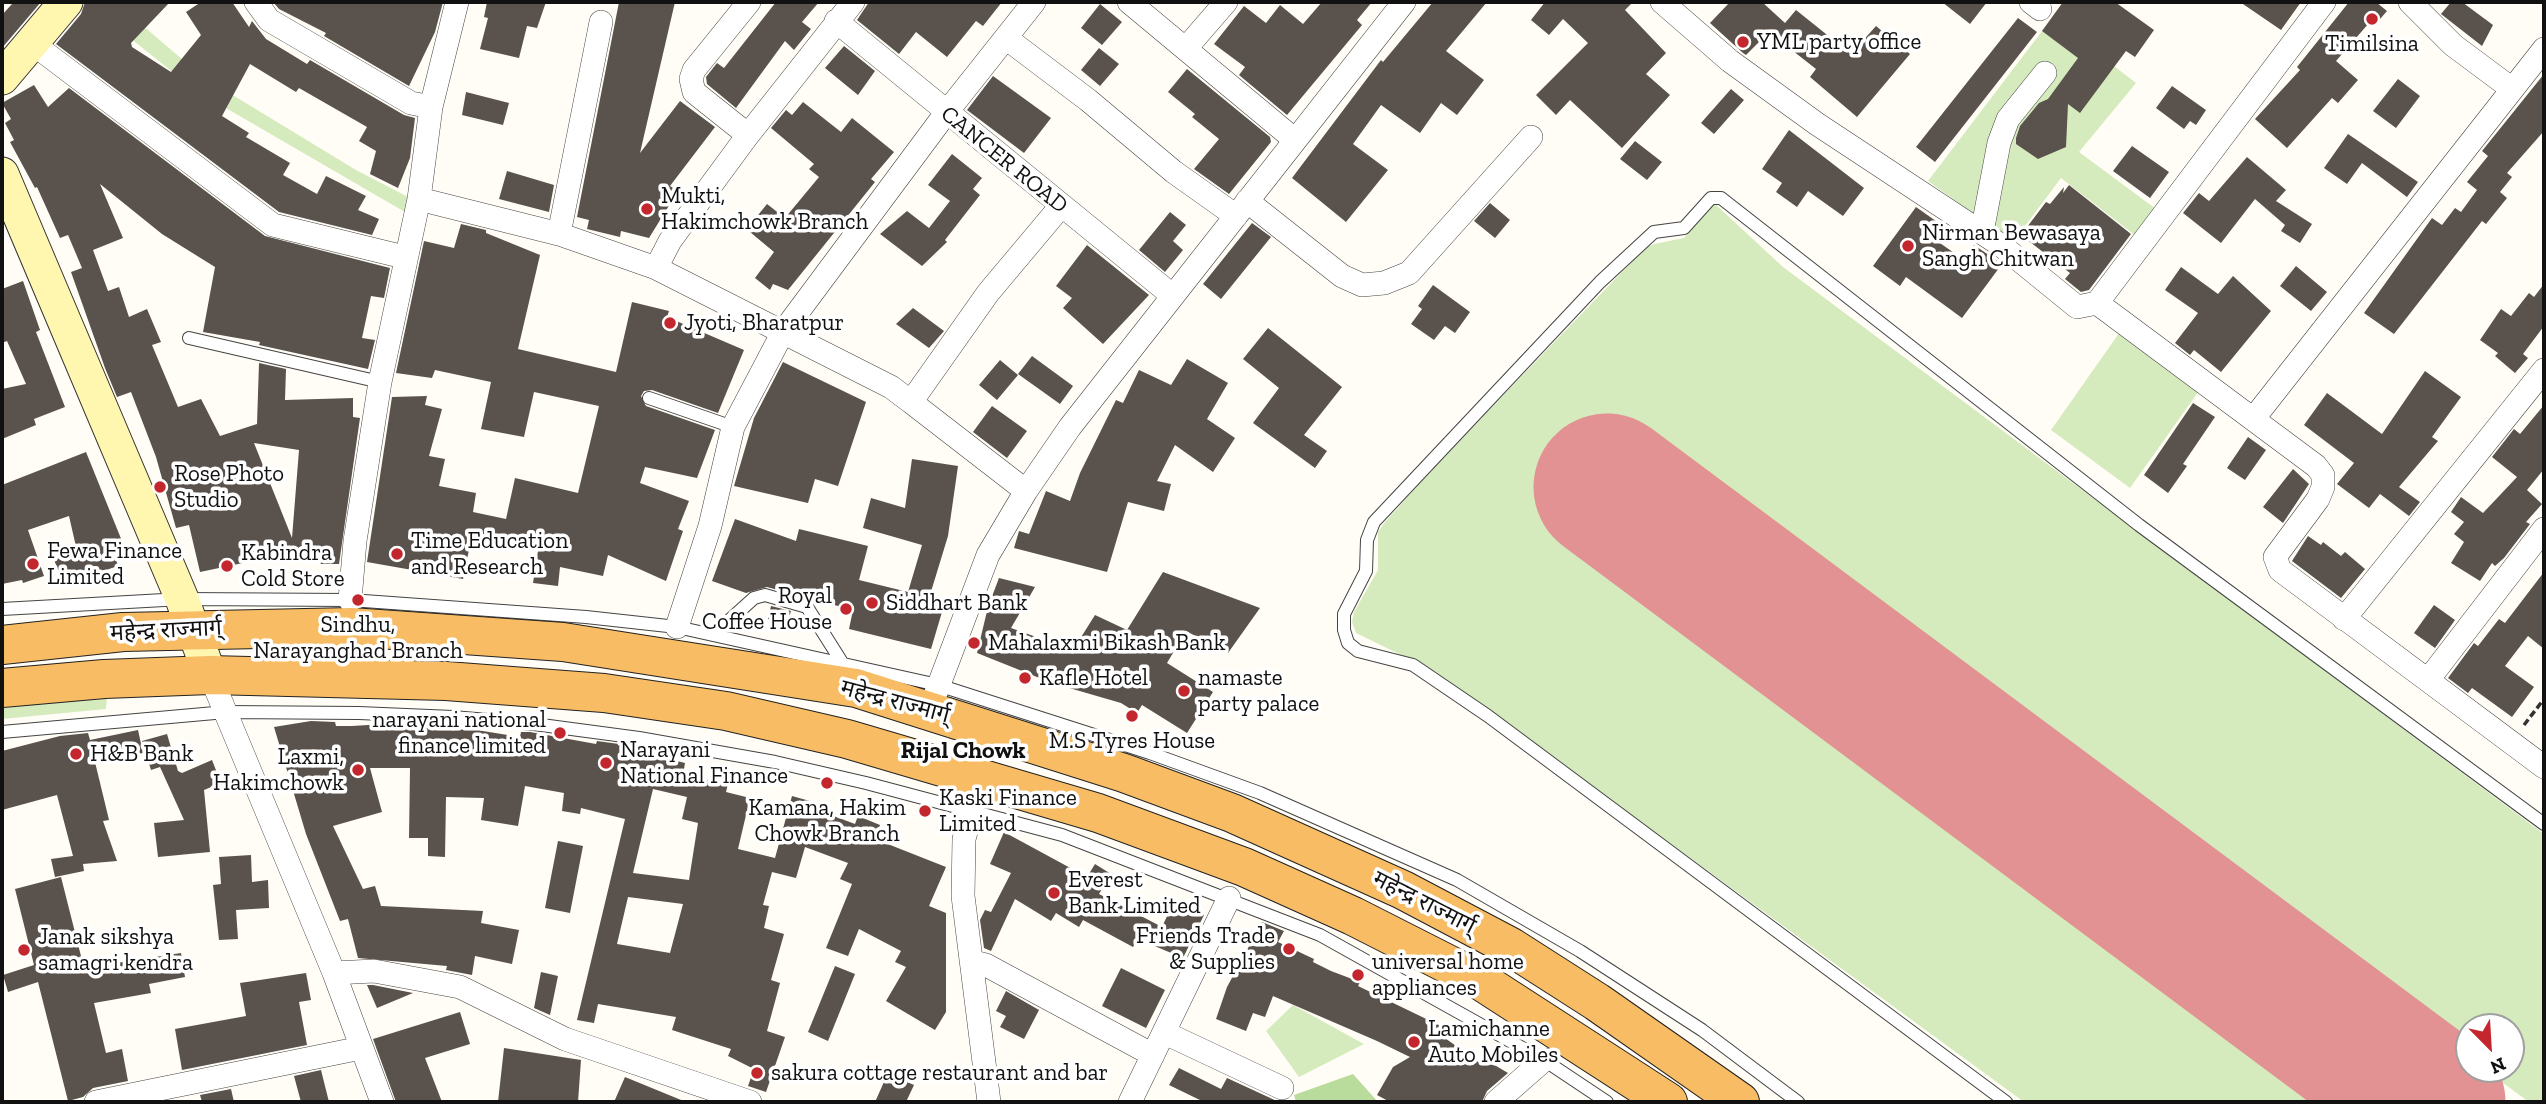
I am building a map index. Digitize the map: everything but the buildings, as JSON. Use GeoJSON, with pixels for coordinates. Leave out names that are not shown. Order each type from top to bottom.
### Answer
{"type":"FeatureCollection","features":[{"type":"Feature","properties":{"kind":"highway","name":"महेन्द्र राज्मार्ग्"},"geometry":{"type":"LineString","coordinates":[[2,645],[187,614],[563,642],[934,698],[1039,744],[1232,813],[1403,890],[1511,947],[1597,1002],[1740,1102]]}},
{"type":"Feature","properties":{"kind":"highway","name":"महेन्द्र राज्मार्ग्"},"geometry":{"type":"LineString","coordinates":[[2,688],[104,679],[210,675],[446,681],[604,693],[726,711],[847,738],[976,794],[1098,813],[1244,867],[1353,916],[1481,981],[1668,1102]]}},
{"type":"Feature","properties":{"kind":"main road"},"geometry":{"type":"LineString","coordinates":[[2,78],[66,2]]}},
{"type":"Feature","properties":{"kind":"main road"},"geometry":{"type":"LineString","coordinates":[[2,174],[10,215],[187,614],[210,675]]}},
{"type":"Feature","properties":{"kind":"street"},"geometry":{"type":"LineString","coordinates":[[256,2],[269,20],[411,103],[431,107]]}},
{"type":"Feature","properties":{"kind":"street"},"geometry":{"type":"LineString","coordinates":[[350,600],[355,541],[380,382],[404,257],[419,198],[431,107],[457,2]]}},
{"type":"Feature","properties":{"kind":"street"},"geometry":{"type":"LineString","coordinates":[[748,135],[694,92],[691,79],[694,70],[749,2]]}},
{"type":"Feature","properties":{"kind":"street"},"geometry":{"type":"LineString","coordinates":[[656,268],[670,242],[748,135],[853,2]]}},
{"type":"Feature","properties":{"kind":"street"},"geometry":{"type":"LineString","coordinates":[[677,627],[710,526],[733,427],[783,332],[946,113],[1034,2]]}},
{"type":"Feature","properties":{"kind":"street"},"geometry":{"type":"LineString","coordinates":[[1129,2],[1187,47],[1295,141]]}},
{"type":"Feature","properties":{"kind":"street"},"geometry":{"type":"LineString","coordinates":[[1187,47],[1226,2]]}},
{"type":"Feature","properties":{"kind":"street"},"geometry":{"type":"LineString","coordinates":[[934,698],[988,555],[1026,491],[1070,427],[1404,2]]}},
{"type":"Feature","properties":{"kind":"street"},"geometry":{"type":"LineString","coordinates":[[1662,2],[1730,61],[1817,124],[1982,232],[2077,307],[2097,303],[2324,2]]}},
{"type":"Feature","properties":{"kind":"street"},"geometry":{"type":"LineString","coordinates":[[2410,2],[2453,45],[2512,89]]}},
{"type":"Feature","properties":{"kind":"street"},"geometry":{"type":"LineString","coordinates":[[559,234],[601,22]]}},
{"type":"Feature","properties":{"kind":"street","name":"CANCER ROAD"},"geometry":{"type":"LineString","coordinates":[[836,22],[1173,296]]}},
{"type":"Feature","properties":{"kind":"street"},"geometry":{"type":"LineString","coordinates":[[1006,38],[1088,100],[1174,172],[1241,209],[1342,276],[1362,285],[1384,283],[1409,273],[1531,137]]}},
{"type":"Feature","properties":{"kind":"street"},"geometry":{"type":"LineString","coordinates":[[32,43],[273,225],[404,257]]}},
{"type":"Feature","properties":{"kind":"street"},"geometry":{"type":"LineString","coordinates":[[2254,418],[2544,49]]}},
{"type":"Feature","properties":{"kind":"street"},"geometry":{"type":"LineString","coordinates":[[1982,232],[1999,143],[2008,120],[2045,74]]}},
{"type":"Feature","properties":{"kind":"street"},"geometry":{"type":"LineString","coordinates":[[419,198],[559,234],[656,268],[891,387],[1026,491]]}},
{"type":"Feature","properties":{"kind":"street"},"geometry":{"type":"LineString","coordinates":[[911,402],[988,293],[1061,206]]}},
{"type":"Feature","properties":{"kind":"street"},"geometry":{"type":"LineString","coordinates":[[2097,303],[2254,418],[2316,466],[2323,475],[2318,499],[2275,557],[2280,570],[2544,768]]}},
{"type":"Feature","properties":{"kind":"street"},"geometry":{"type":"LineString","coordinates":[[2344,619],[2544,370]]}},
{"type":"Feature","properties":{"kind":"street"},"geometry":{"type":"LineString","coordinates":[[2428,680],[2544,529]]}},
{"type":"Feature","properties":{"kind":"street"},"geometry":{"type":"LineString","coordinates":[[210,675],[334,973],[382,1102]]}},
{"type":"Feature","properties":{"kind":"street"},"geometry":{"type":"LineString","coordinates":[[976,794],[964,839],[962,896],[989,1102]]}},
{"type":"Feature","properties":{"kind":"street"},"geometry":{"type":"LineString","coordinates":[[1130,1102],[1229,898]]}},
{"type":"Feature","properties":{"kind":"street"},"geometry":{"type":"LineString","coordinates":[[971,961],[986,965],[1153,1055]]}},
{"type":"Feature","properties":{"kind":"street"},"geometry":{"type":"LineString","coordinates":[[334,973],[374,971],[460,987],[565,1039],[750,1102]]}},
{"type":"Feature","properties":{"kind":"street"},"geometry":{"type":"LineString","coordinates":[[1165,1033],[1282,1088]]}},
{"type":"Feature","properties":{"kind":"street"},"geometry":{"type":"LineString","coordinates":[[96,1102],[361,1048]]}},
{"type":"Feature","properties":{"kind":"street"},"geometry":{"type":"LineString","coordinates":[[1496,1102],[1544,1060]]}},
{"type":"Feature","properties":{"kind":"lane"},"geometry":{"type":"LineString","coordinates":[[2006,1102],[1488,716],[1413,665],[1358,651],[1348,643],[1344,614],[1366,571],[1367,540],[1374,522],[1600,282],[1654,232],[1684,228],[1710,198],[1721,198],[2138,525],[2544,824]]}},
{"type":"Feature","properties":{"kind":"lane"},"geometry":{"type":"LineString","coordinates":[[189,338],[380,382]]}},
{"type":"Feature","properties":{"kind":"lane"},"geometry":{"type":"LineString","coordinates":[[649,398],[733,427]]}},
{"type":"Feature","properties":{"kind":"lane"},"geometry":{"type":"LineString","coordinates":[[713,635],[754,598],[765,595],[807,607],[843,664]]}},
{"type":"Feature","properties":{"kind":"lane"},"geometry":{"type":"LineString","coordinates":[[2,609],[187,614],[350,600],[677,627],[843,664],[934,698],[1150,753],[1260,793],[1457,880],[1580,951],[1702,1030],[1798,1102]]}},
{"type":"Feature","properties":{"kind":"lane"},"geometry":{"type":"LineString","coordinates":[[2,732],[226,712],[359,713],[534,724],[976,794],[1062,835],[1320,935],[1544,1060],[1607,1102]]}},
{"type":"Feature","properties":{"kind":"path"},"geometry":{"type":"LineString","coordinates":[[2510,743],[2544,699]]}},
{"type":"Feature","properties":{"kind":"green space"},"geometry":{"type":"Polygon","coordinates":[[[101,2],[115,2],[203,77],[356,170],[414,200],[410,215],[195,90],[94,9],[101,2]]]}},
{"type":"Feature","properties":{"kind":"green space"},"geometry":{"type":"Polygon","coordinates":[[[2052,18],[2136,83],[2079,152],[2156,209],[2136,236],[2061,178],[2013,242],[1928,181],[2052,18]]]}},
{"type":"Feature","properties":{"kind":"green space"},"geometry":{"type":"Polygon","coordinates":[[[1714,203],[1783,267],[2544,834],[2544,1102],[2529,1102],[2503,1083],[2525,1083],[2525,1013],[2455,1013],[2455,1048],[1629,434],[1574,513],[2367,1102],[2024,1102],[1436,672],[1356,633],[1352,622],[1354,612],[1378,570],[1378,532],[1385,522],[1439,462],[1644,249],[1654,244],[1684,238],[1714,203]]]}},
{"type":"Feature","properties":{"kind":"green space"},"geometry":{"type":"Polygon","coordinates":[[[2122,329],[2201,388],[2130,488],[2051,430],[2122,329]]]}},
{"type":"Feature","properties":{"kind":"green space"},"geometry":{"type":"Polygon","coordinates":[[[107,697],[106,709],[2,719],[2,708],[107,697]]]}},
{"type":"Feature","properties":{"kind":"green space"},"geometry":{"type":"Polygon","coordinates":[[[1293,1005],[1364,1044],[1299,1077],[1266,1031],[1293,1005]]]}},
{"type":"Feature","properties":{"kind":"green space"},"geometry":{"type":"Polygon","coordinates":[[[1353,1074],[1378,1102],[1296,1102],[1294,1095],[1353,1074]]]}},
{"type":"Feature","properties":{"kind":"runway"},"geometry":{"type":"LineString","coordinates":[[1607,487],[2432,1102]]}},
{"type":"Feature","properties":{"kind":"place","name":"Timilsina"},"geometry":{"type":"Point","coordinates":[2372,19]}},
{"type":"Feature","properties":{"kind":"place","name":"YML party office"},"geometry":{"type":"Point","coordinates":[1743,42]}},
{"type":"Feature","properties":{"kind":"place","name":"Mukti, Hakimchowk Branch"},"geometry":{"type":"Point","coordinates":[647,209]}},
{"type":"Feature","properties":{"kind":"place","name":"Nirman Bewasaya Sangh Chitwan"},"geometry":{"type":"Point","coordinates":[1908,246]}},
{"type":"Feature","properties":{"kind":"place","name":"Jyoti, Bharatpur"},"geometry":{"type":"Point","coordinates":[670,323]}},
{"type":"Feature","properties":{"kind":"place","name":"Rose Photo Studio"},"geometry":{"type":"Point","coordinates":[160,487]}},
{"type":"Feature","properties":{"kind":"place","name":"Time Education and Research"},"geometry":{"type":"Point","coordinates":[397,554]}},
{"type":"Feature","properties":{"kind":"place","name":"Fewa Finance Limited"},"geometry":{"type":"Point","coordinates":[33,564]}},
{"type":"Feature","properties":{"kind":"place","name":"Kabindra Cold Store"},"geometry":{"type":"Point","coordinates":[227,566]}},
{"type":"Feature","properties":{"kind":"place","name":"Sindhu, Narayanghad Branch"},"geometry":{"type":"Point","coordinates":[358,600]}},
{"type":"Feature","properties":{"kind":"place","name":"Siddhart Bank"},"geometry":{"type":"Point","coordinates":[872,603]}},
{"type":"Feature","properties":{"kind":"place","name":"Royal Coffee House"},"geometry":{"type":"Point","coordinates":[846,609]}},
{"type":"Feature","properties":{"kind":"place","name":"Mahalaxmi Bikash Bank"},"geometry":{"type":"Point","coordinates":[974,643]}},
{"type":"Feature","properties":{"kind":"place","name":"Kafle Hotel"},"geometry":{"type":"Point","coordinates":[1025,678]}},
{"type":"Feature","properties":{"kind":"place","name":"namaste party palace"},"geometry":{"type":"Point","coordinates":[1184,691]}},
{"type":"Feature","properties":{"kind":"place","name":"M.S Tyres House"},"geometry":{"type":"Point","coordinates":[1132,716]}},
{"type":"Feature","properties":{"kind":"place","name":"narayani national finance limited"},"geometry":{"type":"Point","coordinates":[560,733]}},
{"type":"Feature","properties":{"kind":"place","name":"H&B Bank"},"geometry":{"type":"Point","coordinates":[76,754]}},
{"type":"Feature","properties":{"kind":"place","name":"Narayani National Finance"},"geometry":{"type":"Point","coordinates":[606,763]}},
{"type":"Feature","properties":{"kind":"place","name":"Laxmi, Hakimchowk"},"geometry":{"type":"Point","coordinates":[358,770]}},
{"type":"Feature","properties":{"kind":"place","name":"Kamana, Hakim Chowk Branch"},"geometry":{"type":"Point","coordinates":[827,783]}},
{"type":"Feature","properties":{"kind":"place","name":"Kaski Finance Limited"},"geometry":{"type":"Point","coordinates":[925,811]}},
{"type":"Feature","properties":{"kind":"place","name":"Everest Bank Limited"},"geometry":{"type":"Point","coordinates":[1054,893]}},
{"type":"Feature","properties":{"kind":"place","name":"Friends Trade & Supplies"},"geometry":{"type":"Point","coordinates":[1289,949]}},
{"type":"Feature","properties":{"kind":"place","name":"Janak sikshya samagri kendra"},"geometry":{"type":"Point","coordinates":[24,950]}},
{"type":"Feature","properties":{"kind":"place","name":"universal home appliances"},"geometry":{"type":"Point","coordinates":[1358,975]}},
{"type":"Feature","properties":{"kind":"place","name":"Lamichanne Auto Mobiles"},"geometry":{"type":"Point","coordinates":[1414,1042]}},
{"type":"Feature","properties":{"kind":"place","name":"sakura cottage restaurant and bar"},"geometry":{"type":"Point","coordinates":[757,1073]}},
{"type":"Feature","properties":{"kind":"district","name":"Rijal Chowk"},"geometry":{"type":"Point","coordinates":[963,751]}}]}
